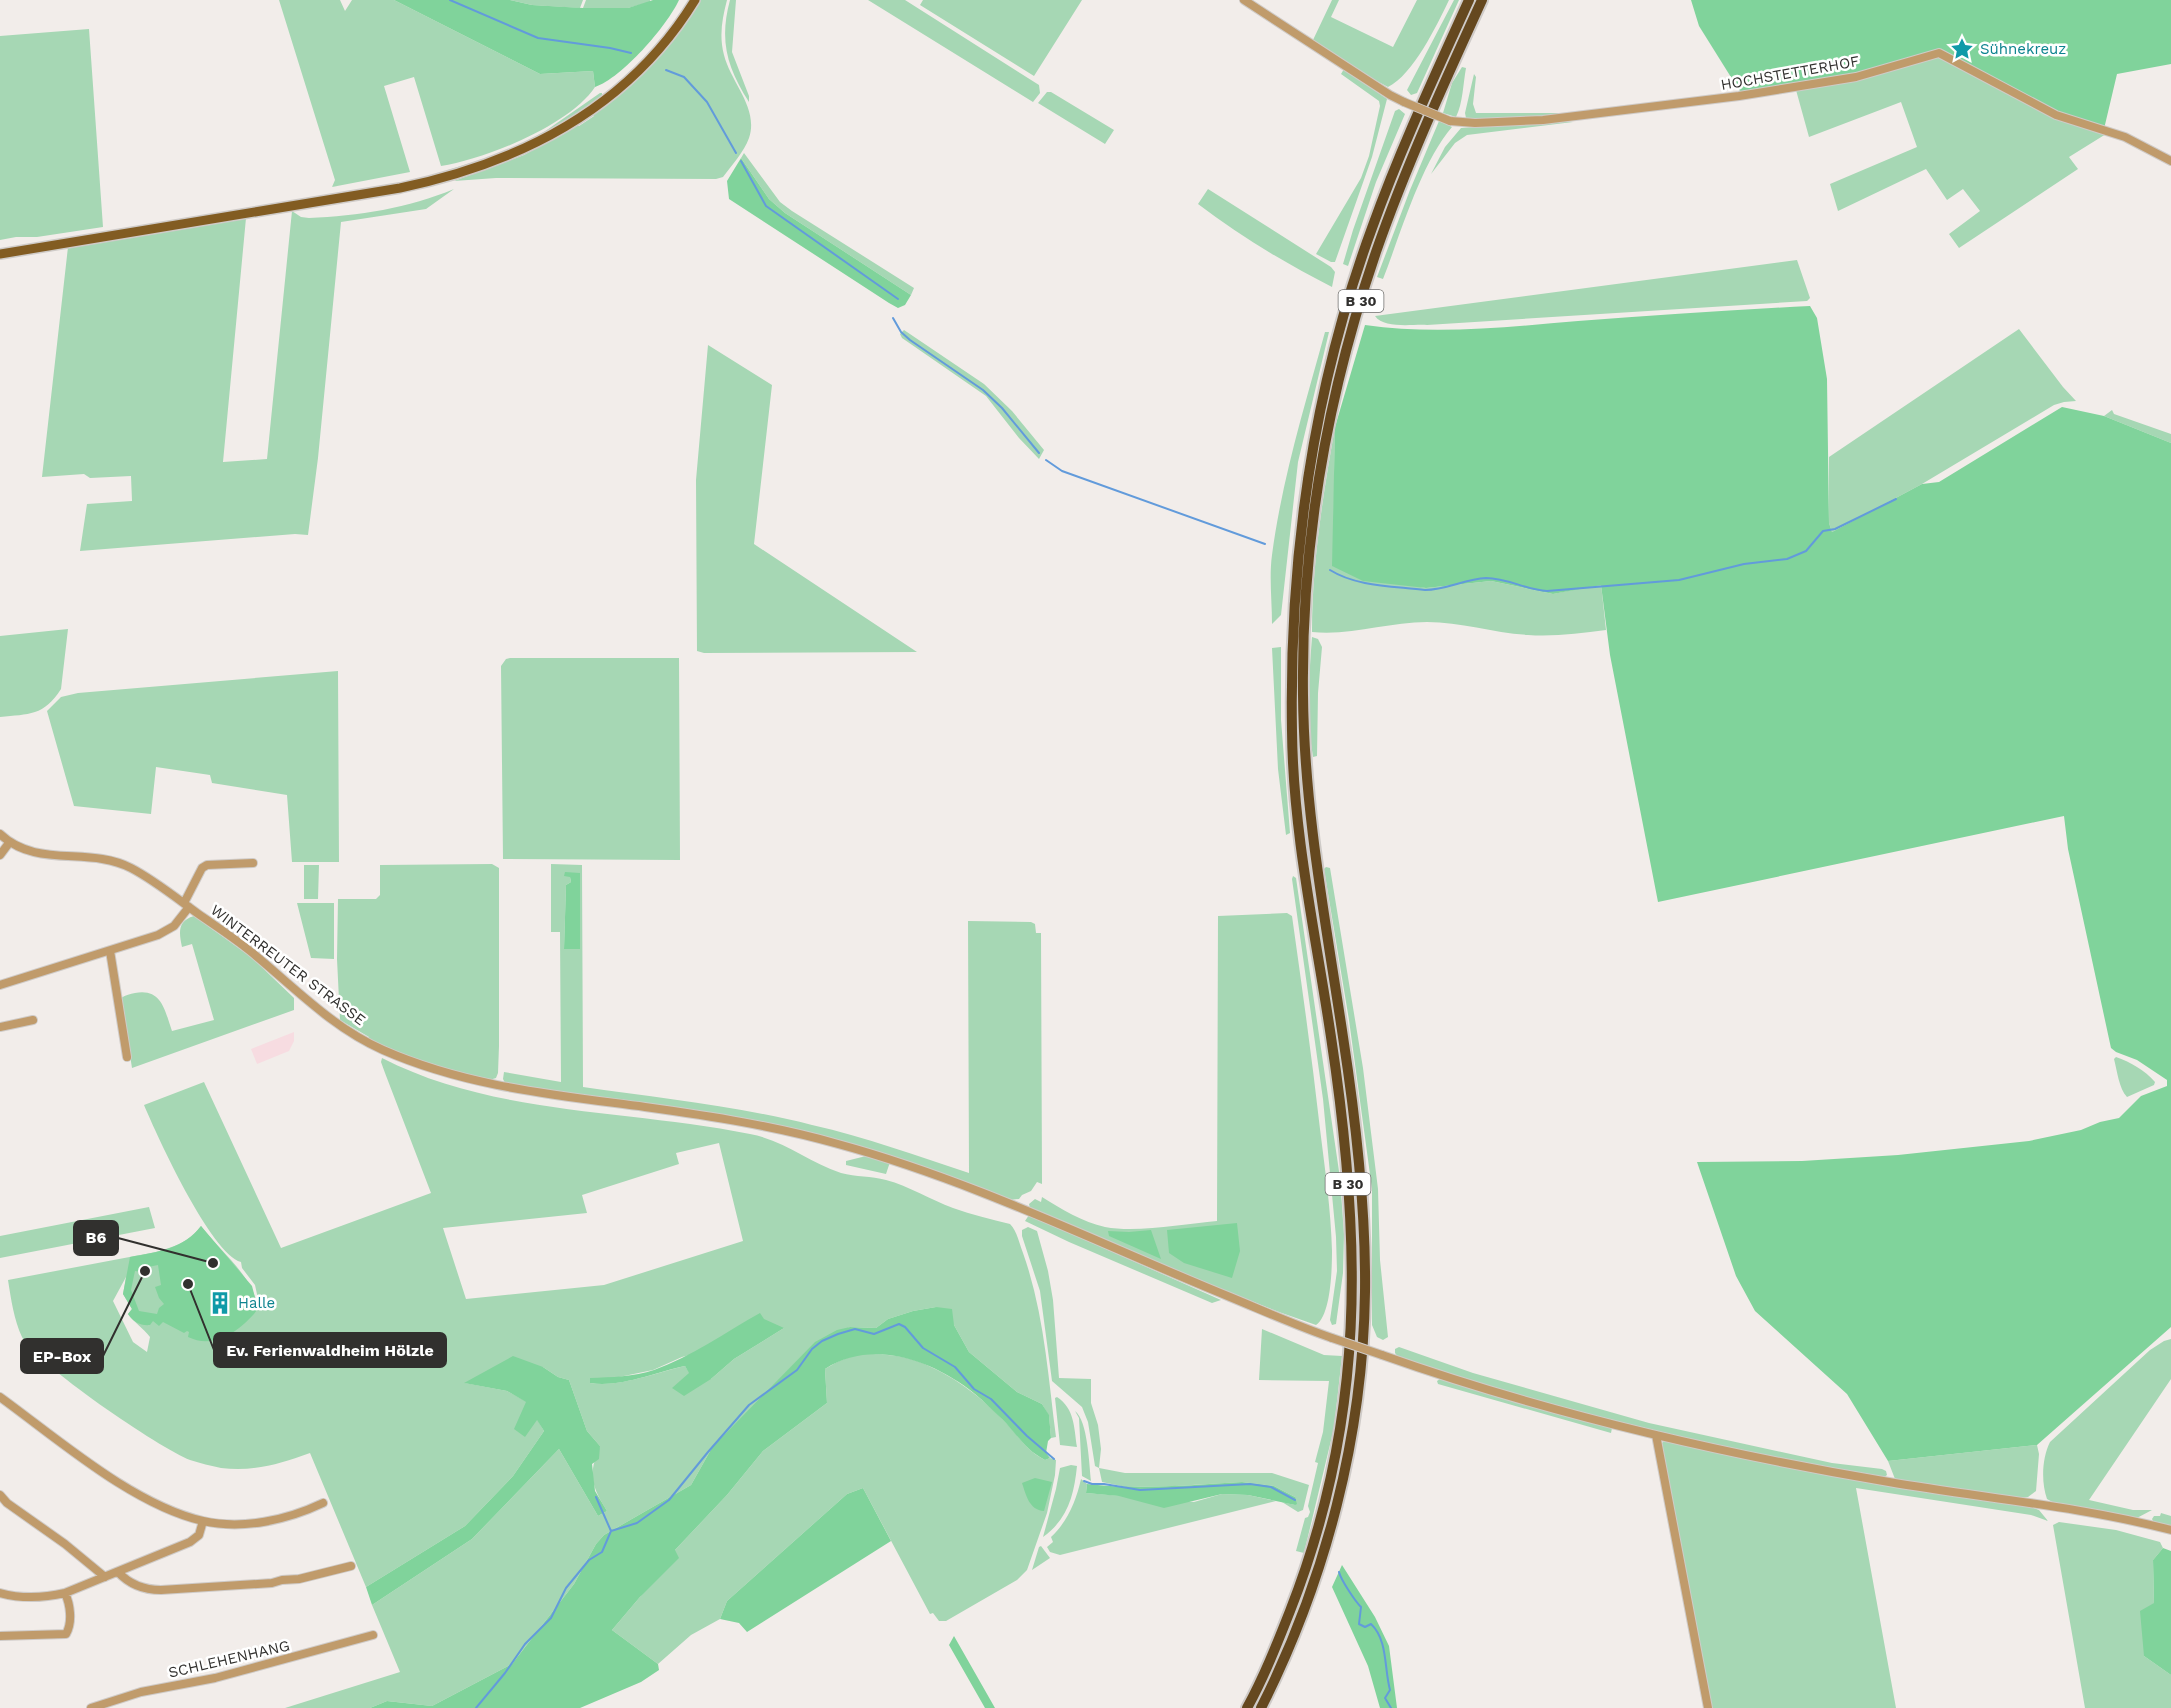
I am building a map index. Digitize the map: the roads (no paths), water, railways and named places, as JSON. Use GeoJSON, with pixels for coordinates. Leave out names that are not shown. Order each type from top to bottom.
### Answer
{"type":"FeatureCollection","features":[{"type":"Feature","properties":{"kind":"highway","name":"B 30"},"geometry":{"type":"LineString","coordinates":[[1261,1708],[1288,1653],[1314,1585],[1335,1513],[1357,1406],[1365,1293],[1364,1215],[1354,1119],[1307,792],[1297,647],[1292,620],[1306,480],[1316,421],[1338,334],[1370,231],[1394,170],[1469,0]]}},
{"type":"Feature","properties":{"kind":"highway","name":"B 30"},"geometry":{"type":"LineString","coordinates":[[1247,1708],[1278,1644],[1304,1577],[1326,1507],[1345,1406],[1351,1335],[1352,1216],[1331,1040],[1303,859],[1292,735],[1297,647],[1304,620],[1317,482],[1328,421],[1375,254],[1405,174],[1482,0]]}},
{"type":"Feature","properties":{"kind":"main road"},"geometry":{"type":"LineString","coordinates":[[0,254],[400,188],[490,164],[531,147],[563,129],[610,95],[643,66],[674,31],[695,0]]}},
{"type":"Feature","properties":{"kind":"street","name":"HOCHSTETTERHOF"},"geometry":{"type":"LineString","coordinates":[[1245,0],[1390,95],[1459,123],[1543,120],[1739,96],[1856,77],[1939,53],[2056,115],[2125,137],[2171,161]]}},
{"type":"Feature","properties":{"kind":"street","name":"WINTERREUTER STRASSE"},"geometry":{"type":"LineString","coordinates":[[0,834],[9,843],[24,850],[39,854],[100,857],[140,873],[248,949],[296,993],[355,1035],[410,1061],[450,1074],[500,1087],[750,1124],[864,1151],[974,1188],[1332,1338],[1535,1403],[1656,1435],[1797,1466],[2097,1515],[2171,1530]]}},
{"type":"Feature","properties":{"kind":"street"},"geometry":{"type":"LineString","coordinates":[[0,855],[9,843]]}},
{"type":"Feature","properties":{"kind":"street"},"geometry":{"type":"LineString","coordinates":[[0,985],[168,931],[174,926],[187,905],[202,868],[207,865],[253,863]]}},
{"type":"Feature","properties":{"kind":"street"},"geometry":{"type":"LineString","coordinates":[[110,951],[127,1057]]}},
{"type":"Feature","properties":{"kind":"street"},"geometry":{"type":"LineString","coordinates":[[0,1027],[33,1020]]}},
{"type":"Feature","properties":{"kind":"street"},"geometry":{"type":"LineString","coordinates":[[0,1397],[99,1470],[131,1490],[169,1509],[203,1521],[224,1524],[264,1522],[306,1511],[323,1503]]}},
{"type":"Feature","properties":{"kind":"street"},"geometry":{"type":"LineString","coordinates":[[1656,1435],[1708,1708]]}},
{"type":"Feature","properties":{"kind":"street"},"geometry":{"type":"LineString","coordinates":[[0,1495],[7,1503],[65,1544],[105,1577]]}},
{"type":"Feature","properties":{"kind":"street"},"geometry":{"type":"LineString","coordinates":[[0,1593],[32,1598],[65,1593],[190,1542],[199,1534],[203,1521]]}},
{"type":"Feature","properties":{"kind":"street"},"geometry":{"type":"LineString","coordinates":[[118,1572],[125,1580],[138,1586],[150,1590],[161,1590],[272,1584],[351,1566]]}},
{"type":"Feature","properties":{"kind":"street"},"geometry":{"type":"LineString","coordinates":[[0,1636],[66,1634],[70,1625],[68,1600],[65,1593]]}},
{"type":"Feature","properties":{"kind":"street","name":"SCHLEHENHANG"},"geometry":{"type":"LineString","coordinates":[[91,1708],[141,1692],[214,1678],[373,1635]]}},
{"type":"Feature","properties":{"kind":"waterway"},"geometry":{"type":"LineString","coordinates":[[450,0],[538,38],[631,53]]}},
{"type":"Feature","properties":{"kind":"waterway"},"geometry":{"type":"LineString","coordinates":[[666,70],[684,77],[707,102],[736,153]]}},
{"type":"Feature","properties":{"kind":"waterway"},"geometry":{"type":"LineString","coordinates":[[741,161],[766,206],[898,299]]}},
{"type":"Feature","properties":{"kind":"waterway"},"geometry":{"type":"LineString","coordinates":[[893,318],[901,332],[910,340],[983,390],[1002,408],[1039,453]]}},
{"type":"Feature","properties":{"kind":"waterway"},"geometry":{"type":"LineString","coordinates":[[1046,460],[1062,471],[1265,544]]}},
{"type":"Feature","properties":{"kind":"waterway"},"geometry":{"type":"LineString","coordinates":[[1330,570],[1364,583],[1425,590],[1486,578],[1547,591],[1679,580],[1744,564],[1787,559],[1806,551],[1823,531],[1835,529],[1896,499]]}},
{"type":"Feature","properties":{"kind":"waterway"},"geometry":{"type":"LineString","coordinates":[[611,1531],[637,1523],[669,1500],[749,1405],[797,1370],[812,1349],[822,1341],[855,1329],[874,1334],[899,1324],[905,1327],[923,1348],[955,1367],[974,1389],[991,1399],[1027,1436],[1054,1459]]}},
{"type":"Feature","properties":{"kind":"waterway"},"geometry":{"type":"LineString","coordinates":[[1084,1481],[1140,1490],[1250,1484],[1271,1487],[1295,1500]]}},
{"type":"Feature","properties":{"kind":"waterway"},"geometry":{"type":"LineString","coordinates":[[476,1708],[525,1644],[551,1618],[566,1588],[589,1560],[602,1552],[611,1531],[596,1497]]}},
{"type":"Feature","properties":{"kind":"waterway"},"geometry":{"type":"LineString","coordinates":[[1339,1572],[1348,1590],[1361,1607],[1359,1624],[1365,1627],[1371,1624],[1380,1638],[1390,1690],[1385,1698],[1391,1708]]}},
{"type":"Feature","properties":{"kind":"place","name":"Sühnekreuz"},"geometry":{"type":"Point","coordinates":[1962,49]}},
{"type":"Feature","properties":{"kind":"place","name":"B6"},"geometry":{"type":"Point","coordinates":[213,1263]}},
{"type":"Feature","properties":{"kind":"place","name":"EP-Box"},"geometry":{"type":"Point","coordinates":[145,1271]}},
{"type":"Feature","properties":{"kind":"place","name":"Ev. Ferienwaldheim Hölzle"},"geometry":{"type":"Point","coordinates":[188,1284]}},
{"type":"Feature","properties":{"kind":"place","name":"Halle"},"geometry":{"type":"Point","coordinates":[220,1303]}}]}
